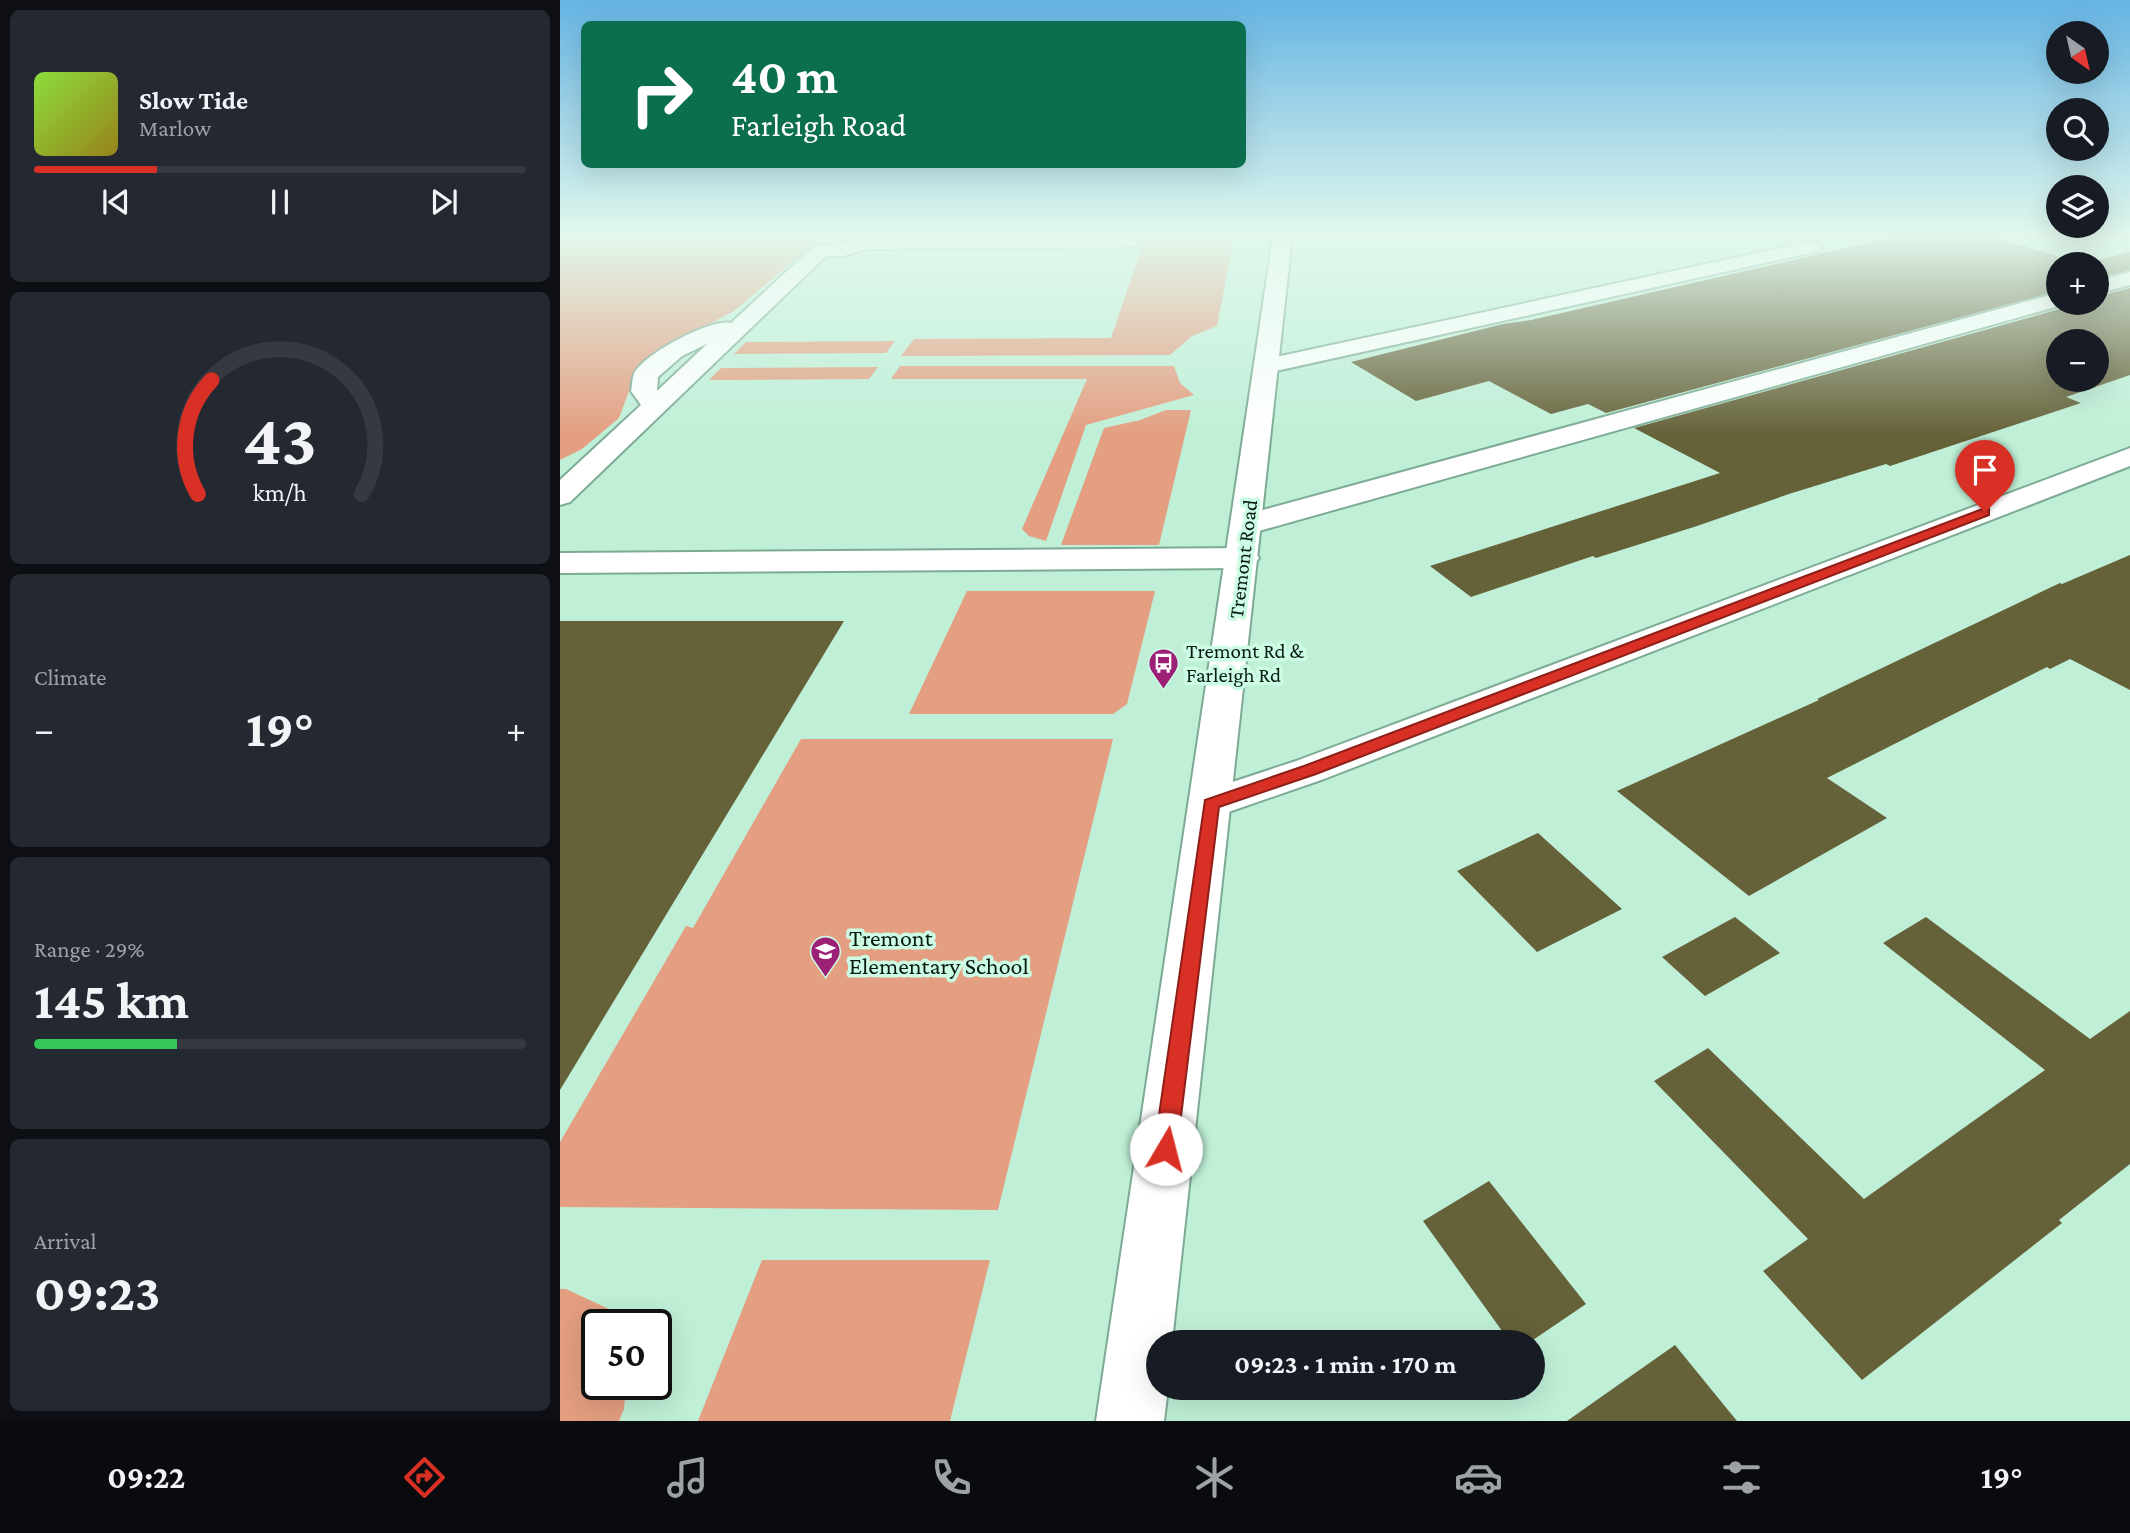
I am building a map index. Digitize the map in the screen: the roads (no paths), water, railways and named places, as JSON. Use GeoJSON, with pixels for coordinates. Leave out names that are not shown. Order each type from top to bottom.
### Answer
{"type":"FeatureCollection","features":[{"type":"Feature","properties":{"kind":"main road"},"geometry":{"type":"LineString","coordinates":[[560,496],[764,303]]}},
{"type":"Feature","properties":{"kind":"main road","name":"Tremont Road"},"geometry":{"type":"LineString","coordinates":[[1130,1421],[1275,303]]}},
{"type":"Feature","properties":{"kind":"main road"},"geometry":{"type":"LineString","coordinates":[[1267,366],[1554,303]]}},
{"type":"Feature","properties":{"kind":"main road"},"geometry":{"type":"LineString","coordinates":[[1248,524],[2042,303]]}},
{"type":"Feature","properties":{"kind":"main road"},"geometry":{"type":"LineString","coordinates":[[1211,804],[1310,770],[2130,456]]}},
{"type":"Feature","properties":{"kind":"main road"},"geometry":{"type":"LineString","coordinates":[[560,563],[1243,558]]}},
{"type":"Feature","properties":{"kind":"place","name":"Tremont Rd & Farleigh Rd"},"geometry":{"type":"Point","coordinates":[1163,690]}},
{"type":"Feature","properties":{"kind":"place","name":"Tremont Elementary School"},"geometry":{"type":"Point","coordinates":[826,978]}}]}
